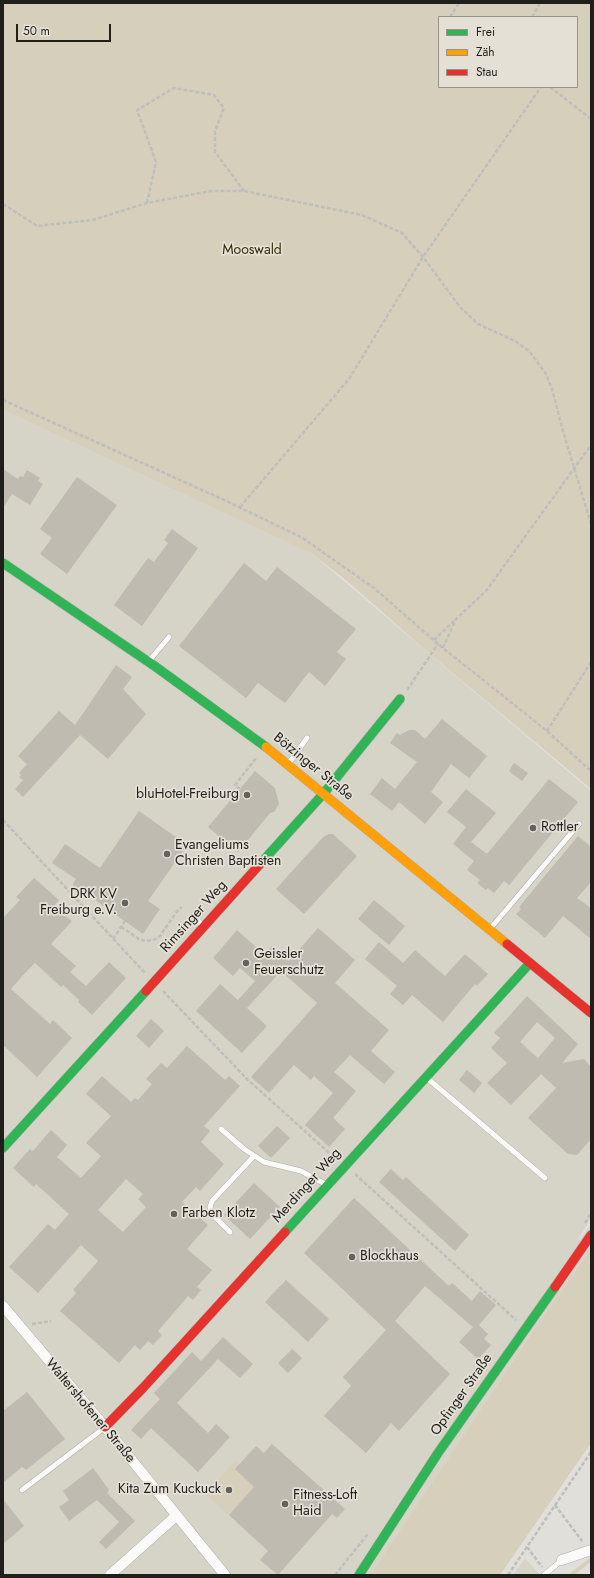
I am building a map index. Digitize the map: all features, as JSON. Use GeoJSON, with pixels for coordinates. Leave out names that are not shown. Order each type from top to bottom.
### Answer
{"type":"FeatureCollection","features":[{"type":"Feature","properties":{"kind":"street","name":"Bötzinger Straße"},"geometry":{"type":"LineString","coordinates":[[3,563],[149,662],[265,747],[324,793],[591,1013]]}},
{"type":"Feature","properties":{"kind":"street","name":"Rimsinger Weg"},"geometry":{"type":"LineString","coordinates":[[3,1148],[324,793],[400,699]]}},
{"type":"Feature","properties":{"kind":"street","name":"Merdinger Weg"},"geometry":{"type":"LineString","coordinates":[[105,1427],[328,1186],[345,1165],[530,964]]}},
{"type":"Feature","properties":{"kind":"street","name":"Opfinger Straße"},"geometry":{"type":"LineString","coordinates":[[359,1575],[438,1453],[591,1235]]}},
{"type":"Feature","properties":{"kind":"street","name":"Waltershofener Straße"},"geometry":{"type":"LineString","coordinates":[[3,1306],[105,1427],[224,1575]]}},
{"type":"Feature","properties":{"kind":"street"},"geometry":{"type":"LineString","coordinates":[[110,1575],[176,1516]]}},
{"type":"Feature","properties":{"kind":"street"},"geometry":{"type":"LineString","coordinates":[[562,1560],[590,1550]]}},
{"type":"Feature","properties":{"kind":"lane"},"geometry":{"type":"LineString","coordinates":[[149,662],[169,637]]}},
{"type":"Feature","properties":{"kind":"lane"},"geometry":{"type":"LineString","coordinates":[[288,765],[307,738]]}},
{"type":"Feature","properties":{"kind":"lane"},"geometry":{"type":"LineString","coordinates":[[489,930],[579,824]]}},
{"type":"Feature","properties":{"kind":"lane"},"geometry":{"type":"LineString","coordinates":[[193,915],[204,927]]}},
{"type":"Feature","properties":{"kind":"lane"},"geometry":{"type":"LineString","coordinates":[[426,1077],[545,1178]]}},
{"type":"Feature","properties":{"kind":"lane"},"geometry":{"type":"LineString","coordinates":[[221,1129],[254,1156],[264,1162],[308,1174],[328,1186]]}},
{"type":"Feature","properties":{"kind":"lane"},"geometry":{"type":"LineString","coordinates":[[230,1232],[212,1214],[210,1207],[212,1201],[254,1156]]}},
{"type":"Feature","properties":{"kind":"lane"},"geometry":{"type":"LineString","coordinates":[[22,1490],[105,1427]]}},
{"type":"Feature","properties":{"kind":"lane"},"geometry":{"type":"LineString","coordinates":[[545,1573],[562,1560]]}},
{"type":"Feature","properties":{"kind":"path"},"geometry":{"type":"LineString","coordinates":[[451,16],[459,3]]}},
{"type":"Feature","properties":{"kind":"path"},"geometry":{"type":"LineString","coordinates":[[533,16],[540,3]]}},
{"type":"Feature","properties":{"kind":"path"},"geometry":{"type":"LineString","coordinates":[[147,203],[156,162],[137,110],[174,88],[214,95],[224,108],[215,132],[215,152],[244,191]]}},
{"type":"Feature","properties":{"kind":"path"},"geometry":{"type":"LineString","coordinates":[[240,507],[350,378],[423,257],[540,88]]}},
{"type":"Feature","properties":{"kind":"path"},"geometry":{"type":"LineString","coordinates":[[551,88],[591,119]]}},
{"type":"Feature","properties":{"kind":"path"},"geometry":{"type":"LineString","coordinates":[[3,204],[37,226],[93,220],[147,203],[211,191],[244,191],[362,215],[402,233],[423,257],[460,307],[478,324],[515,341],[530,352],[540,365],[552,389],[591,524]]}},
{"type":"Feature","properties":{"kind":"path"},"geometry":{"type":"LineString","coordinates":[[3,400],[240,507],[301,537],[374,588],[438,644],[547,731],[591,771]]}},
{"type":"Feature","properties":{"kind":"path"},"geometry":{"type":"LineString","coordinates":[[434,640],[486,591],[591,445]]}},
{"type":"Feature","properties":{"kind":"path"},"geometry":{"type":"LineString","coordinates":[[443,648],[456,619]]}},
{"type":"Feature","properties":{"kind":"path"},"geometry":{"type":"LineString","coordinates":[[400,699],[438,644]]}},
{"type":"Feature","properties":{"kind":"path"},"geometry":{"type":"LineString","coordinates":[[547,731],[591,662]]}},
{"type":"Feature","properties":{"kind":"path"},"geometry":{"type":"LineString","coordinates":[[240,789],[235,785],[265,747]]}},
{"type":"Feature","properties":{"kind":"path"},"geometry":{"type":"LineString","coordinates":[[3,820],[113,939],[247,1078],[333,1157],[345,1165],[520,1323]]}},
{"type":"Feature","properties":{"kind":"path"},"geometry":{"type":"LineString","coordinates":[[70,892],[75,885]]}},
{"type":"Feature","properties":{"kind":"path"},"geometry":{"type":"LineString","coordinates":[[121,927],[139,939],[146,941],[154,940],[160,936],[178,910],[182,907]]}},
{"type":"Feature","properties":{"kind":"path"},"geometry":{"type":"LineString","coordinates":[[113,939],[125,921]]}},
{"type":"Feature","properties":{"kind":"path"},"geometry":{"type":"LineString","coordinates":[[38,1323],[51,1321]]}},
{"type":"Feature","properties":{"kind":"path"},"geometry":{"type":"LineString","coordinates":[[508,1575],[591,1452]]}},
{"type":"Feature","properties":{"kind":"path"},"geometry":{"type":"LineString","coordinates":[[555,1505],[590,1550]]}},
{"type":"Feature","properties":{"kind":"path"},"geometry":{"type":"LineString","coordinates":[[527,1547],[545,1573]]}},
{"type":"Feature","properties":{"kind":"shaded area"},"geometry":{"type":"Polygon","coordinates":[[[3,410],[312,554],[591,791],[591,1218],[578,1239],[580,1240],[591,1224],[591,1248],[527,1340],[370,1575],[3,1575],[3,410]]]}},
{"type":"Feature","properties":{"kind":"shaded area"},"geometry":{"type":"Polygon","coordinates":[[[525,1558],[540,1575],[513,1575],[525,1558]]]}},
{"type":"Feature","properties":{"kind":"green space","name":"Mooswald"},"geometry":{"type":"Polygon","coordinates":[[[3,3],[591,3],[591,789],[423,648],[346,580],[312,554],[3,410],[3,3]]]}},
{"type":"Feature","properties":{"kind":"green space"},"geometry":{"type":"Polygon","coordinates":[[[591,1248],[591,1443],[500,1575],[370,1575],[527,1340],[591,1248]]]}},
{"type":"Feature","properties":{"kind":"green space","name":"Kita Zum Kuckuck"},"geometry":{"type":"Polygon","coordinates":[[[236,1460],[240,1464],[235,1469],[254,1487],[229,1515],[205,1494],[236,1460]]]}},
{"type":"Feature","properties":{"kind":"green space"},"geometry":{"type":"Polygon","coordinates":[[[591,1557],[591,1562],[574,1575],[568,1575],[591,1557]]]}},
{"type":"Feature","properties":{"kind":"building"},"geometry":{"type":"Polygon","coordinates":[[[3,469],[18,479],[20,476],[23,477],[27,470],[40,478],[38,481],[43,484],[30,505],[12,494],[3,508],[3,469]]]}},
{"type":"Feature","properties":{"kind":"building"},"geometry":{"type":"Polygon","coordinates":[[[77,477],[117,505],[67,574],[40,554],[52,538],[40,529],[77,477]]]}},
{"type":"Feature","properties":{"kind":"building"},"geometry":{"type":"Polygon","coordinates":[[[172,529],[198,548],[142,626],[114,605],[148,558],[154,562],[168,543],[164,540],[172,529]]]}},
{"type":"Feature","properties":{"kind":"building"},"geometry":{"type":"Polygon","coordinates":[[[244,563],[266,581],[277,567],[356,629],[337,652],[346,659],[325,686],[309,672],[285,703],[258,683],[246,698],[179,646],[244,563]]]}},
{"type":"Feature","properties":{"kind":"building"},"geometry":{"type":"Polygon","coordinates":[[[116,665],[132,677],[123,689],[146,714],[108,759],[80,735],[23,797],[15,789],[23,780],[19,777],[21,775],[19,773],[27,764],[18,756],[59,711],[75,725],[116,665]]]}},
{"type":"Feature","properties":{"kind":"building"},"geometry":{"type":"Polygon","coordinates":[[[442,719],[487,756],[469,778],[451,764],[431,792],[443,802],[425,824],[399,802],[392,811],[370,794],[382,778],[395,789],[417,762],[390,743],[397,733],[400,735],[409,730],[415,730],[425,739],[442,719]]]}},
{"type":"Feature","properties":{"kind":"building"},"geometry":{"type":"Polygon","coordinates":[[[514,763],[528,773],[522,781],[509,771],[514,763]]]}},
{"type":"Feature","properties":{"kind":"building"},"geometry":{"type":"Polygon","coordinates":[[[255,771],[275,788],[279,804],[274,812],[270,813],[238,852],[208,827],[255,771]]]}},
{"type":"Feature","properties":{"kind":"building","name":"Rottler"},"geometry":{"type":"Polygon","coordinates":[[[549,779],[578,802],[509,885],[504,881],[494,893],[488,888],[486,890],[477,883],[480,880],[467,870],[474,861],[453,844],[466,827],[447,812],[466,789],[496,813],[471,842],[487,854],[549,779]]]}},
{"type":"Feature","properties":{"kind":"building"},"geometry":{"type":"Polygon","coordinates":[[[139,811],[187,845],[148,901],[160,909],[143,934],[73,884],[76,879],[52,863],[65,844],[100,868],[139,811]]]}},
{"type":"Feature","properties":{"kind":"building"},"geometry":{"type":"Polygon","coordinates":[[[328,834],[333,834],[357,856],[304,914],[276,889],[323,837],[328,834]]]}},
{"type":"Feature","properties":{"kind":"building"},"geometry":{"type":"Polygon","coordinates":[[[578,836],[591,847],[591,882],[577,898],[591,908],[591,939],[563,916],[545,938],[516,914],[521,909],[519,907],[578,836]]]}},
{"type":"Feature","properties":{"kind":"building"},"geometry":{"type":"Polygon","coordinates":[[[34,878],[59,900],[53,907],[72,921],[51,944],[76,966],[70,972],[86,986],[109,962],[126,978],[92,1015],[63,985],[61,987],[35,963],[23,975],[11,989],[50,1024],[53,1020],[72,1038],[37,1077],[3,1045],[3,918],[20,900],[16,897],[34,878]]]}},
{"type":"Feature","properties":{"kind":"building"},"geometry":{"type":"Polygon","coordinates":[[[374,900],[405,926],[389,945],[358,919],[374,900]]]}},
{"type":"Feature","properties":{"kind":"building"},"geometry":{"type":"Polygon","coordinates":[[[318,928],[355,960],[335,983],[389,1030],[371,1051],[395,1072],[384,1084],[350,1055],[334,1072],[356,1091],[333,1118],[345,1129],[329,1147],[305,1125],[333,1093],[314,1076],[311,1080],[294,1065],[269,1093],[251,1077],[317,1003],[281,971],[247,1008],[267,1026],[242,1053],[196,1011],[220,984],[238,1000],[255,981],[240,968],[233,976],[213,958],[237,930],[264,954],[272,946],[289,961],[318,928]]]}},
{"type":"Feature","properties":{"kind":"building"},"geometry":{"type":"Polygon","coordinates":[[[379,942],[403,963],[415,950],[445,976],[465,954],[488,974],[477,986],[475,984],[443,1022],[412,995],[403,1005],[390,994],[397,986],[365,959],[379,942]]]}},
{"type":"Feature","properties":{"kind":"building"},"geometry":{"type":"Polygon","coordinates":[[[527,996],[578,1044],[562,1063],[584,1059],[591,1067],[591,1139],[577,1155],[568,1154],[528,1118],[556,1088],[541,1074],[511,1105],[487,1083],[507,1063],[491,1048],[500,1038],[494,1033],[527,996]],[[537,1022],[520,1042],[538,1058],[555,1038],[537,1022]]]}},
{"type":"Feature","properties":{"kind":"building"},"geometry":{"type":"Polygon","coordinates":[[[151,1019],[164,1031],[149,1048],[136,1036],[151,1019]]]}},
{"type":"Feature","properties":{"kind":"building"},"geometry":{"type":"Polygon","coordinates":[[[187,1046],[225,1080],[229,1076],[240,1086],[204,1126],[210,1131],[201,1142],[224,1164],[200,1191],[196,1187],[182,1202],[208,1225],[187,1249],[212,1270],[197,1287],[201,1290],[193,1300],[188,1296],[158,1331],[162,1335],[153,1345],[148,1341],[140,1350],[135,1345],[119,1363],[60,1311],[76,1293],[73,1290],[98,1261],[81,1245],[38,1293],[9,1267],[48,1224],[55,1230],[69,1214],[36,1184],[34,1187],[13,1168],[30,1149],[33,1151],[51,1130],[67,1145],[57,1157],[81,1178],[101,1156],[86,1143],[111,1116],[86,1094],[102,1076],[131,1102],[135,1098],[138,1100],[152,1084],[146,1079],[161,1063],[167,1068],[187,1046]],[[126,1179],[98,1210],[123,1232],[146,1207],[138,1199],[143,1194],[126,1179]]]}},
{"type":"Feature","properties":{"kind":"building"},"geometry":{"type":"Polygon","coordinates":[[[467,1070],[482,1083],[474,1093],[459,1080],[467,1070]]]}},
{"type":"Feature","properties":{"kind":"building"},"geometry":{"type":"Polygon","coordinates":[[[277,1126],[290,1138],[271,1158],[258,1146],[277,1126]]]}},
{"type":"Feature","properties":{"kind":"building"},"geometry":{"type":"Polygon","coordinates":[[[391,1169],[403,1180],[406,1177],[469,1235],[455,1251],[379,1182],[391,1169]]]}},
{"type":"Feature","properties":{"kind":"building","name":"Farben Klotz"},"geometry":{"type":"Polygon","coordinates":[[[254,1183],[280,1207],[250,1239],[224,1215],[254,1183]]]}},
{"type":"Feature","properties":{"kind":"building"},"geometry":{"type":"Polygon","coordinates":[[[354,1198],[449,1286],[452,1283],[472,1301],[480,1291],[496,1305],[479,1325],[488,1334],[484,1339],[491,1345],[478,1359],[459,1342],[473,1327],[425,1286],[395,1321],[450,1374],[399,1431],[391,1423],[366,1453],[324,1416],[351,1386],[343,1377],[386,1330],[304,1253],[354,1198]]]}},
{"type":"Feature","properties":{"kind":"building"},"geometry":{"type":"Polygon","coordinates":[[[286,1280],[329,1319],[308,1342],[265,1302],[286,1280]]]}},
{"type":"Feature","properties":{"kind":"building"},"geometry":{"type":"Polygon","coordinates":[[[223,1337],[253,1364],[240,1378],[218,1359],[177,1403],[208,1433],[216,1424],[230,1437],[198,1472],[151,1428],[141,1439],[131,1430],[160,1399],[154,1393],[192,1352],[201,1361],[223,1337]]]}},
{"type":"Feature","properties":{"kind":"building"},"geometry":{"type":"Polygon","coordinates":[[[292,1349],[302,1358],[288,1373],[278,1363],[292,1349]]]}},
{"type":"Feature","properties":{"kind":"building"},"geometry":{"type":"Polygon","coordinates":[[[27,1392],[65,1439],[26,1470],[22,1467],[3,1483],[3,1411],[27,1392]]]}},
{"type":"Feature","properties":{"kind":"building","name":"Fitness-Loft Haid"},"geometry":{"type":"Polygon","coordinates":[[[272,1444],[345,1509],[337,1518],[332,1514],[278,1575],[260,1560],[268,1551],[229,1515],[254,1487],[235,1469],[256,1446],[264,1453],[272,1444]]]}},
{"type":"Feature","properties":{"kind":"building"},"geometry":{"type":"Polygon","coordinates":[[[93,1468],[109,1490],[107,1493],[135,1521],[106,1549],[99,1542],[119,1522],[97,1500],[69,1521],[59,1507],[69,1500],[63,1491],[93,1468]]]}},
{"type":"Feature","properties":{"kind":"building"},"geometry":{"type":"Polygon","coordinates":[[[3,1499],[24,1526],[3,1544],[3,1499]]]}},
{"type":"Feature","properties":{"kind":"traffic: fast"},"geometry":{"type":"LineString","coordinates":[[3,563],[156,667],[266,747]]}},
{"type":"Feature","properties":{"kind":"traffic: fast"},"geometry":{"type":"LineString","coordinates":[[261,863],[324,793],[400,699]]}},
{"type":"Feature","properties":{"kind":"traffic: fast"},"geometry":{"type":"LineString","coordinates":[[285,1232],[530,963]]}},
{"type":"Feature","properties":{"kind":"traffic: fast"},"geometry":{"type":"LineString","coordinates":[[3,1148],[146,991]]}},
{"type":"Feature","properties":{"kind":"traffic: fast"},"geometry":{"type":"LineString","coordinates":[[359,1575],[438,1453],[555,1287]]}},
{"type":"Feature","properties":{"kind":"traffic: slow"},"geometry":{"type":"LineString","coordinates":[[266,747],[507,944]]}},
{"type":"Feature","properties":{"kind":"traffic: jam"},"geometry":{"type":"LineString","coordinates":[[146,991],[261,863]]}},
{"type":"Feature","properties":{"kind":"traffic: jam"},"geometry":{"type":"LineString","coordinates":[[507,944],[591,1013]]}},
{"type":"Feature","properties":{"kind":"traffic: jam"},"geometry":{"type":"LineString","coordinates":[[105,1427],[143,1388],[285,1232]]}},
{"type":"Feature","properties":{"kind":"traffic: jam"},"geometry":{"type":"LineString","coordinates":[[555,1287],[591,1235]]}},
{"type":"Feature","properties":{"kind":"place","name":"bluHotel-Freiburg"},"geometry":{"type":"Point","coordinates":[247,795]}},
{"type":"Feature","properties":{"kind":"place","name":"Rottler"},"geometry":{"type":"Point","coordinates":[533,828]}},
{"type":"Feature","properties":{"kind":"place","name":"Evangeliums Christen Baptisten"},"geometry":{"type":"Point","coordinates":[167,854]}},
{"type":"Feature","properties":{"kind":"place","name":"DRK KV Freiburg e.V."},"geometry":{"type":"Point","coordinates":[125,903]}},
{"type":"Feature","properties":{"kind":"place","name":"Geissler Feuerschutz"},"geometry":{"type":"Point","coordinates":[246,963]}},
{"type":"Feature","properties":{"kind":"place","name":"Farben Klotz"},"geometry":{"type":"Point","coordinates":[174,1214]}},
{"type":"Feature","properties":{"kind":"place","name":"Blockhaus"},"geometry":{"type":"Point","coordinates":[352,1257]}},
{"type":"Feature","properties":{"kind":"place","name":"Kita Zum Kuckuck"},"geometry":{"type":"Point","coordinates":[229,1490]}},
{"type":"Feature","properties":{"kind":"place","name":"Fitness-Loft Haid"},"geometry":{"type":"Point","coordinates":[285,1504]}}]}
